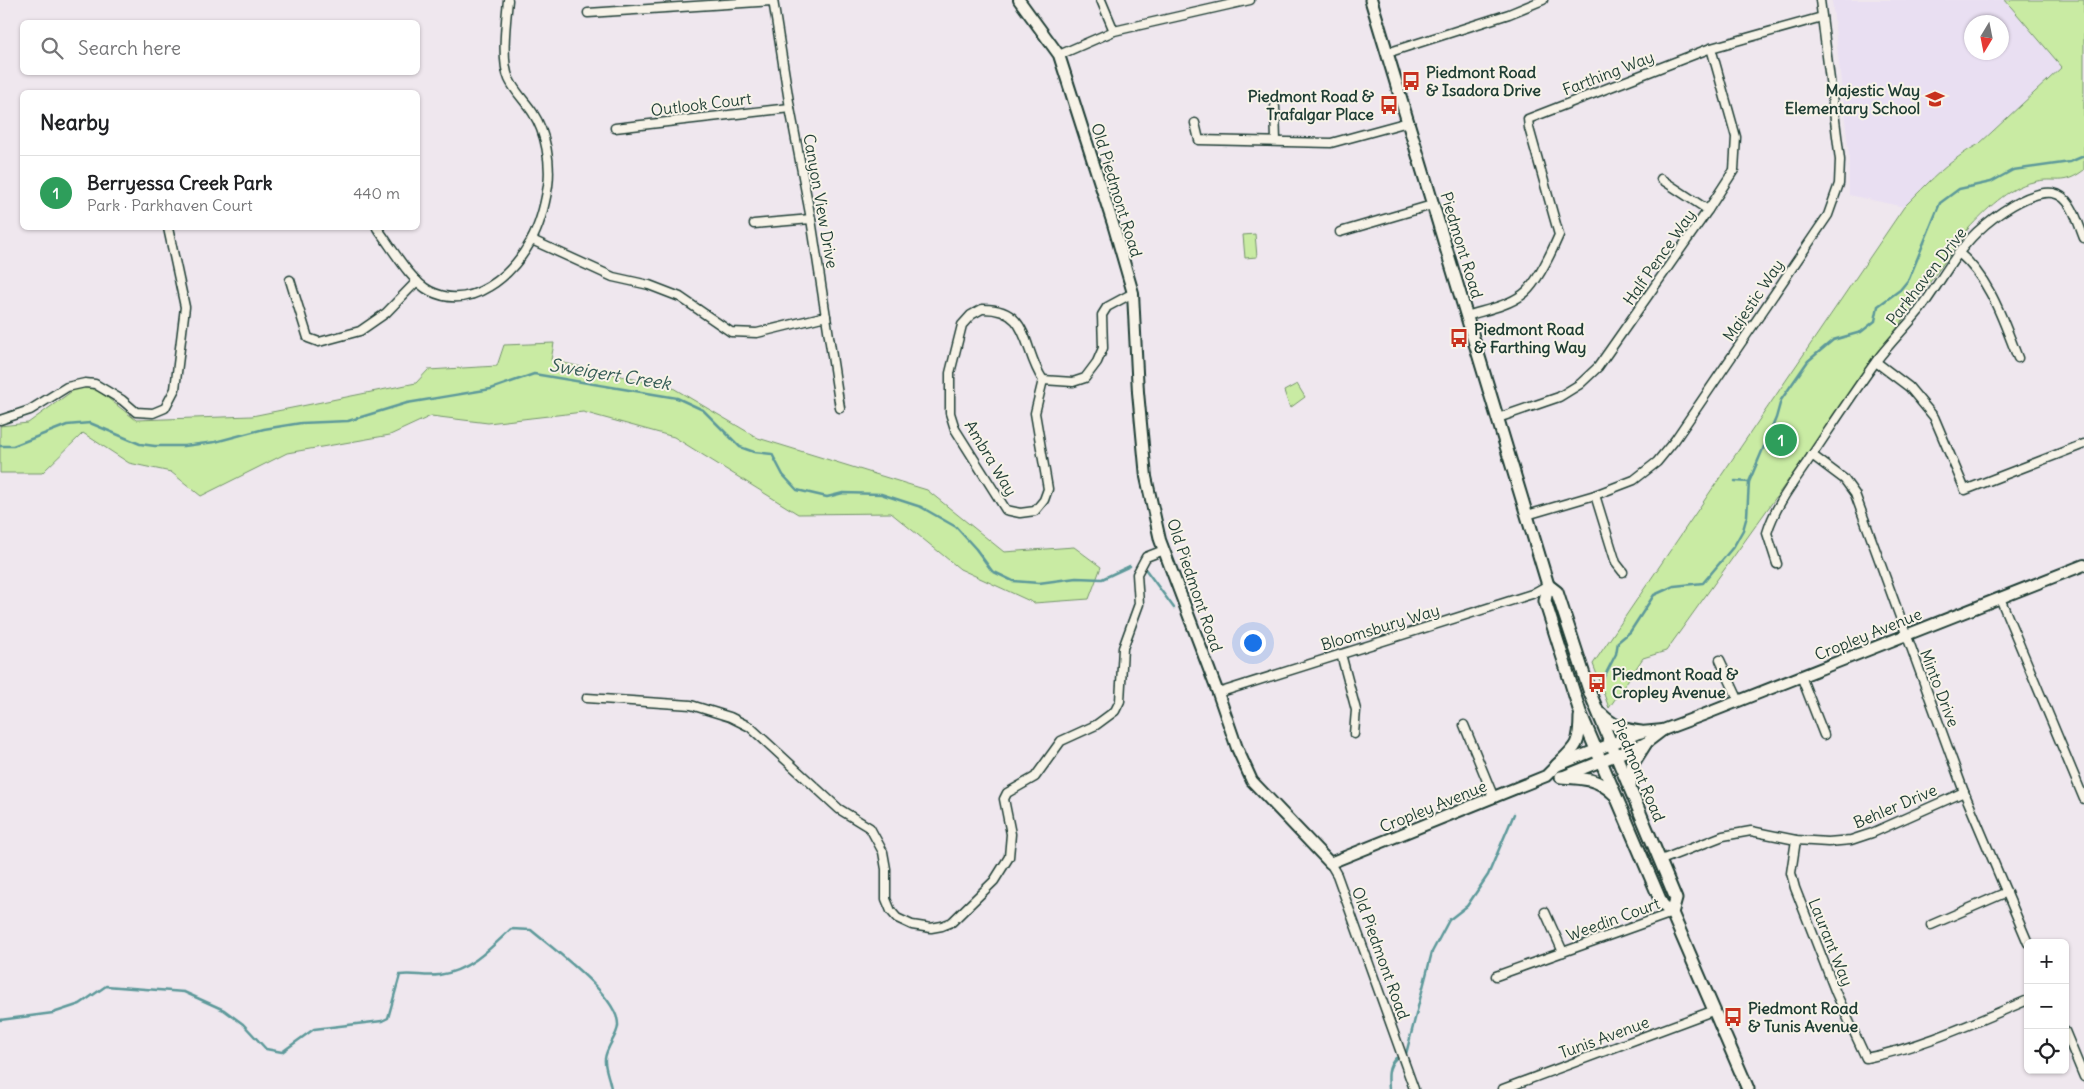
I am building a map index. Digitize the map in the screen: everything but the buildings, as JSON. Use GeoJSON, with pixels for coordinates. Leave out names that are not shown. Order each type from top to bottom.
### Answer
{"type":"FeatureCollection","features":[{"type":"Feature","properties":{"kind":"main road","name":"Piedmont Road"},"geometry":{"type":"LineString","coordinates":[[1370,0],[1548,585],[1545,601],[1580,712],[1662,904],[1672,913],[1748,1089]]}},
{"type":"Feature","properties":{"kind":"main road","name":"Piedmont Road"},"geometry":{"type":"LineString","coordinates":[[1548,585],[1557,592],[1596,708],[1676,899],[1672,913]]}},
{"type":"Feature","properties":{"kind":"main road"},"geometry":{"type":"LineString","coordinates":[[1596,708],[1610,723],[1641,732]]}},
{"type":"Feature","properties":{"kind":"main road"},"geometry":{"type":"LineString","coordinates":[[1556,766],[1575,749],[1580,734],[1580,712]]}},
{"type":"Feature","properties":{"kind":"main road"},"geometry":{"type":"LineString","coordinates":[[1630,790],[1632,765],[1646,743]]}},
{"type":"Feature","properties":{"kind":"main road"},"geometry":{"type":"LineString","coordinates":[[1561,777],[1588,778],[1596,781],[1618,798]]}},
{"type":"Feature","properties":{"kind":"street"},"geometry":{"type":"LineString","coordinates":[[379,230],[417,281],[429,290],[443,296],[459,297],[472,295],[500,280],[514,266],[532,240],[541,216],[548,185],[549,165],[541,129],[534,115],[509,78],[505,58],[508,0]]}},
{"type":"Feature","properties":{"kind":"street"},"geometry":{"type":"LineString","coordinates":[[588,13],[772,0]]}},
{"type":"Feature","properties":{"kind":"street","name":"Canyon View Drive"},"geometry":{"type":"LineString","coordinates":[[772,0],[840,408]]}},
{"type":"Feature","properties":{"kind":"street","name":"Old Piedmont Road"},"geometry":{"type":"LineString","coordinates":[[1019,0],[1059,55],[1133,293],[1138,392],[1146,477],[1164,550],[1237,748],[1252,781],[1330,863],[1337,876],[1414,1089]]}},
{"type":"Feature","properties":{"kind":"street"},"geometry":{"type":"LineString","coordinates":[[1101,0],[1114,32]]}},
{"type":"Feature","properties":{"kind":"street"},"geometry":{"type":"LineString","coordinates":[[1059,55],[1114,32],[1250,0]]}},
{"type":"Feature","properties":{"kind":"street"},"geometry":{"type":"LineString","coordinates":[[1387,52],[1509,14],[1531,2],[1543,0]]}},
{"type":"Feature","properties":{"kind":"street","name":"Majestic Way"},"geometry":{"type":"LineString","coordinates":[[1527,515],[1634,480],[1657,462],[1675,440],[1828,215],[1839,184],[1840,160],[1820,0]]}},
{"type":"Feature","properties":{"kind":"street","name":"Farthing Way"},"geometry":{"type":"LineString","coordinates":[[1467,316],[1499,306],[1523,294],[1546,264],[1559,235],[1528,119],[1711,48],[1822,18]]}},
{"type":"Feature","properties":{"kind":"street","name":"Half Pence Way"},"geometry":{"type":"LineString","coordinates":[[1498,418],[1559,397],[1580,384],[1592,373],[1708,210],[1734,170],[1736,137],[1711,48]]}},
{"type":"Feature","properties":{"kind":"street"},"geometry":{"type":"LineString","coordinates":[[1275,107],[1276,142]]}},
{"type":"Feature","properties":{"kind":"street","name":"Outlook Court"},"geometry":{"type":"LineString","coordinates":[[615,128],[790,108]]}},
{"type":"Feature","properties":{"kind":"street"},"geometry":{"type":"LineString","coordinates":[[1195,122],[1199,140],[1331,144],[1408,122]]}},
{"type":"Feature","properties":{"kind":"street"},"geometry":{"type":"LineString","coordinates":[[1661,179],[1708,210]]}},
{"type":"Feature","properties":{"kind":"street","name":"Parkhaven Drive"},"geometry":{"type":"LineString","coordinates":[[1776,564],[1767,533],[1780,502],[1876,362],[1919,310],[1944,273],[1976,233],[1998,214],[2032,197],[2049,193],[2065,199],[2084,238]]}},
{"type":"Feature","properties":{"kind":"street"},"geometry":{"type":"LineString","coordinates":[[1340,232],[1432,205]]}},
{"type":"Feature","properties":{"kind":"street"},"geometry":{"type":"LineString","coordinates":[[754,224],[810,219]]}},
{"type":"Feature","properties":{"kind":"street"},"geometry":{"type":"LineString","coordinates":[[0,420],[30,410],[67,387],[85,383],[95,384],[122,400],[136,412],[153,413],[165,408],[175,389],[185,307],[168,230]]}},
{"type":"Feature","properties":{"kind":"street"},"geometry":{"type":"LineString","coordinates":[[532,240],[613,277],[650,285],[680,297],[731,332],[757,334],[826,316]]}},
{"type":"Feature","properties":{"kind":"street"},"geometry":{"type":"LineString","coordinates":[[1959,253],[1973,265],[1991,293],[2018,358]]}},
{"type":"Feature","properties":{"kind":"street"},"geometry":{"type":"LineString","coordinates":[[290,280],[308,338],[319,342],[360,331],[386,313],[417,281]]}},
{"type":"Feature","properties":{"kind":"street"},"geometry":{"type":"LineString","coordinates":[[1043,380],[1073,382],[1085,378],[1097,362],[1103,348],[1102,315],[1107,307],[1133,293]]}},
{"type":"Feature","properties":{"kind":"street","name":"Ambra Way"},"geometry":{"type":"LineString","coordinates":[[982,309],[1006,312],[1018,323],[1025,335],[1034,367],[1043,380],[1035,413],[1048,489],[1044,500],[1034,511],[1006,510],[956,429],[950,413],[950,373],[962,325],[971,315],[982,309]]}},
{"type":"Feature","properties":{"kind":"street"},"geometry":{"type":"LineString","coordinates":[[1876,362],[1908,387],[1934,418],[1965,490],[2084,444]]}},
{"type":"Feature","properties":{"kind":"street","name":"Minto Drive"},"geometry":{"type":"LineString","coordinates":[[1812,454],[1844,479],[1855,494],[1964,792],[2026,939]]}},
{"type":"Feature","properties":{"kind":"street"},"geometry":{"type":"LineString","coordinates":[[1595,494],[1616,563],[1623,572]]}},
{"type":"Feature","properties":{"kind":"street"},"geometry":{"type":"LineString","coordinates":[[586,698],[691,705],[730,717],[750,727],[838,809],[870,828],[883,852],[886,869],[886,899],[890,911],[897,918],[912,925],[931,928],[942,926],[952,922],[994,881],[1009,857],[1011,834],[1004,799],[1007,793],[1035,777],[1061,741],[1096,725],[1115,711],[1120,701],[1123,648],[1139,604],[1137,574],[1146,557],[1164,550]]}},
{"type":"Feature","properties":{"kind":"street","name":"Cropley Avenue"},"geometry":{"type":"LineString","coordinates":[[1330,863],[1546,776],[1556,766],[1610,744],[1641,732],[1663,730],[2084,565]]}},
{"type":"Feature","properties":{"kind":"street","name":"Bloomsbury Way"},"geometry":{"type":"LineString","coordinates":[[1218,693],[1532,594],[1548,585]]}},
{"type":"Feature","properties":{"kind":"street"},"geometry":{"type":"LineString","coordinates":[[2000,598],[2084,799]]}},
{"type":"Feature","properties":{"kind":"street"},"geometry":{"type":"LineString","coordinates":[[1341,654],[1356,710],[1354,734]]}},
{"type":"Feature","properties":{"kind":"street"},"geometry":{"type":"LineString","coordinates":[[1720,660],[1738,701]]}},
{"type":"Feature","properties":{"kind":"street"},"geometry":{"type":"LineString","coordinates":[[1801,676],[1824,735]]}},
{"type":"Feature","properties":{"kind":"street"},"geometry":{"type":"LineString","coordinates":[[1464,725],[1494,798]]}},
{"type":"Feature","properties":{"kind":"street","name":"Cropley Avenue"},"geometry":{"type":"LineString","coordinates":[[1546,776],[1561,777],[1615,756],[1646,743],[1663,730]]}},
{"type":"Feature","properties":{"kind":"street","name":"Behler Drive"},"geometry":{"type":"LineString","coordinates":[[1661,860],[1723,836],[1750,831],[1796,840],[1828,842],[1851,840],[1872,833],[1964,792]]}},
{"type":"Feature","properties":{"kind":"street","name":"Laurant Way"},"geometry":{"type":"LineString","coordinates":[[1796,840],[1791,873],[1794,888],[1836,993],[1866,1058],[1893,1053],[1936,1038],[2024,1002]]}},
{"type":"Feature","properties":{"kind":"street"},"geometry":{"type":"LineString","coordinates":[[1931,925],[2006,892]]}},
{"type":"Feature","properties":{"kind":"street","name":"Weedin Court"},"geometry":{"type":"LineString","coordinates":[[1545,912],[1563,952]]}},
{"type":"Feature","properties":{"kind":"street","name":"Weedin Court"},"geometry":{"type":"LineString","coordinates":[[1496,976],[1672,913]]}},
{"type":"Feature","properties":{"kind":"street","name":"Tunis Avenue"},"geometry":{"type":"LineString","coordinates":[[1503,1089],[1715,1010]]}},
{"type":"Feature","properties":{"kind":"street"},"geometry":{"type":"LineString","coordinates":[[2069,1041],[2084,1077]]}},
{"type":"Feature","properties":{"kind":"shaded area","name":"Majestic Way Elementary School"},"geometry":{"type":"Polygon","coordinates":[[[1832,0],[2005,0],[2063,67],[1979,144],[1965,151],[1921,189],[1904,207],[1849,195],[1849,156],[1832,0]]]}},
{"type":"Feature","properties":{"kind":"green space"},"geometry":{"type":"Polygon","coordinates":[[[2005,0],[2084,0],[2084,170],[2064,180],[2041,180],[2014,189],[1990,207],[1968,229],[1666,651],[1643,658],[1609,708],[1593,664],[1904,207],[1949,164],[1979,144],[2062,67],[2005,0]]]}},
{"type":"Feature","properties":{"kind":"green space"},"geometry":{"type":"Polygon","coordinates":[[[1255,234],[1257,257],[1245,258],[1243,235],[1255,234]]]}},
{"type":"Feature","properties":{"kind":"green space"},"geometry":{"type":"Polygon","coordinates":[[[554,343],[551,360],[673,388],[758,438],[927,490],[1004,552],[1074,547],[1101,567],[1089,599],[1034,603],[960,569],[891,513],[798,514],[674,437],[583,412],[488,423],[431,416],[390,435],[287,453],[201,496],[171,472],[129,463],[83,433],[42,473],[0,473],[0,426],[28,423],[86,381],[136,420],[252,416],[416,383],[428,370],[497,366],[504,345],[554,343]]]}},
{"type":"Feature","properties":{"kind":"green space"},"geometry":{"type":"Polygon","coordinates":[[[1297,384],[1305,397],[1290,408],[1284,391],[1297,384]]]}},
{"type":"Feature","properties":{"kind":"waterway"},"geometry":{"type":"LineString","coordinates":[[1602,681],[1616,654],[1618,642],[1630,632],[1654,595],[1674,586],[1703,583],[1734,546],[1743,530],[1747,516],[1749,482],[1776,418],[1781,400],[1808,361],[1833,340],[1861,332],[1875,321],[1878,306],[1900,290],[1909,279],[1940,203],[1959,189],[1991,182],[2013,170],[2070,162],[2084,156]]}},
{"type":"Feature","properties":{"kind":"waterway","name":"Sweigert Creek"},"geometry":{"type":"LineString","coordinates":[[0,446],[13,446],[67,425],[90,423],[140,444],[184,446],[215,442],[264,429],[301,423],[348,421],[407,403],[491,389],[534,374],[677,398],[703,410],[740,447],[754,452],[772,454],[783,475],[797,490],[827,497],[843,493],[881,494],[921,507],[956,527],[976,549],[992,571],[1013,581],[1039,583],[1076,578],[1102,579],[1130,566]]}},
{"type":"Feature","properties":{"kind":"waterway","name":"Sweigert Creek"},"geometry":{"type":"LineString","coordinates":[[1735,481],[1749,482]]}},
{"type":"Feature","properties":{"kind":"waterway","name":"Sweigert Creek"},"geometry":{"type":"LineString","coordinates":[[1146,570],[1174,608]]}},
{"type":"Feature","properties":{"kind":"waterway"},"geometry":{"type":"LineString","coordinates":[[1406,1054],[1432,952],[1449,920],[1467,906],[1488,875],[1514,814]]}},
{"type":"Feature","properties":{"kind":"waterway"},"geometry":{"type":"LineString","coordinates":[[0,1020],[53,1013],[80,1004],[106,986],[184,992],[224,1010],[243,1024],[266,1049],[282,1052],[314,1029],[382,1021],[388,1018],[400,975],[450,973],[478,958],[511,929],[531,930],[583,974],[608,1001],[616,1014],[618,1026],[605,1059],[611,1089]]}},
{"type":"Feature","properties":{"kind":"waterway"},"geometry":{"type":"LineString","coordinates":[[1389,1089],[1388,1076],[1393,1061],[1396,1058]]}},
{"type":"Feature","properties":{"kind":"place","name":"Piedmont Road & Isadora Drive"},"geometry":{"type":"Point","coordinates":[1411,81]}},
{"type":"Feature","properties":{"kind":"place","name":"Majestic Way Elementary School"},"geometry":{"type":"Point","coordinates":[1935,99]}},
{"type":"Feature","properties":{"kind":"place","name":"Piedmont Road & Trafalgar Place"},"geometry":{"type":"Point","coordinates":[1389,105]}},
{"type":"Feature","properties":{"kind":"place","name":"Piedmont Road & Farthing Way"},"geometry":{"type":"Point","coordinates":[1459,338]}},
{"type":"Feature","properties":{"kind":"place","name":"Berryessa Creek Park"},"geometry":{"type":"Point","coordinates":[1781,440]}},
{"type":"Feature","properties":{"kind":"place","name":"Piedmont Road & Cropley Avenue"},"geometry":{"type":"Point","coordinates":[1597,683]}},
{"type":"Feature","properties":{"kind":"place","name":"Piedmont Road & Tunis Avenue"},"geometry":{"type":"Point","coordinates":[1733,1017]}}]}
